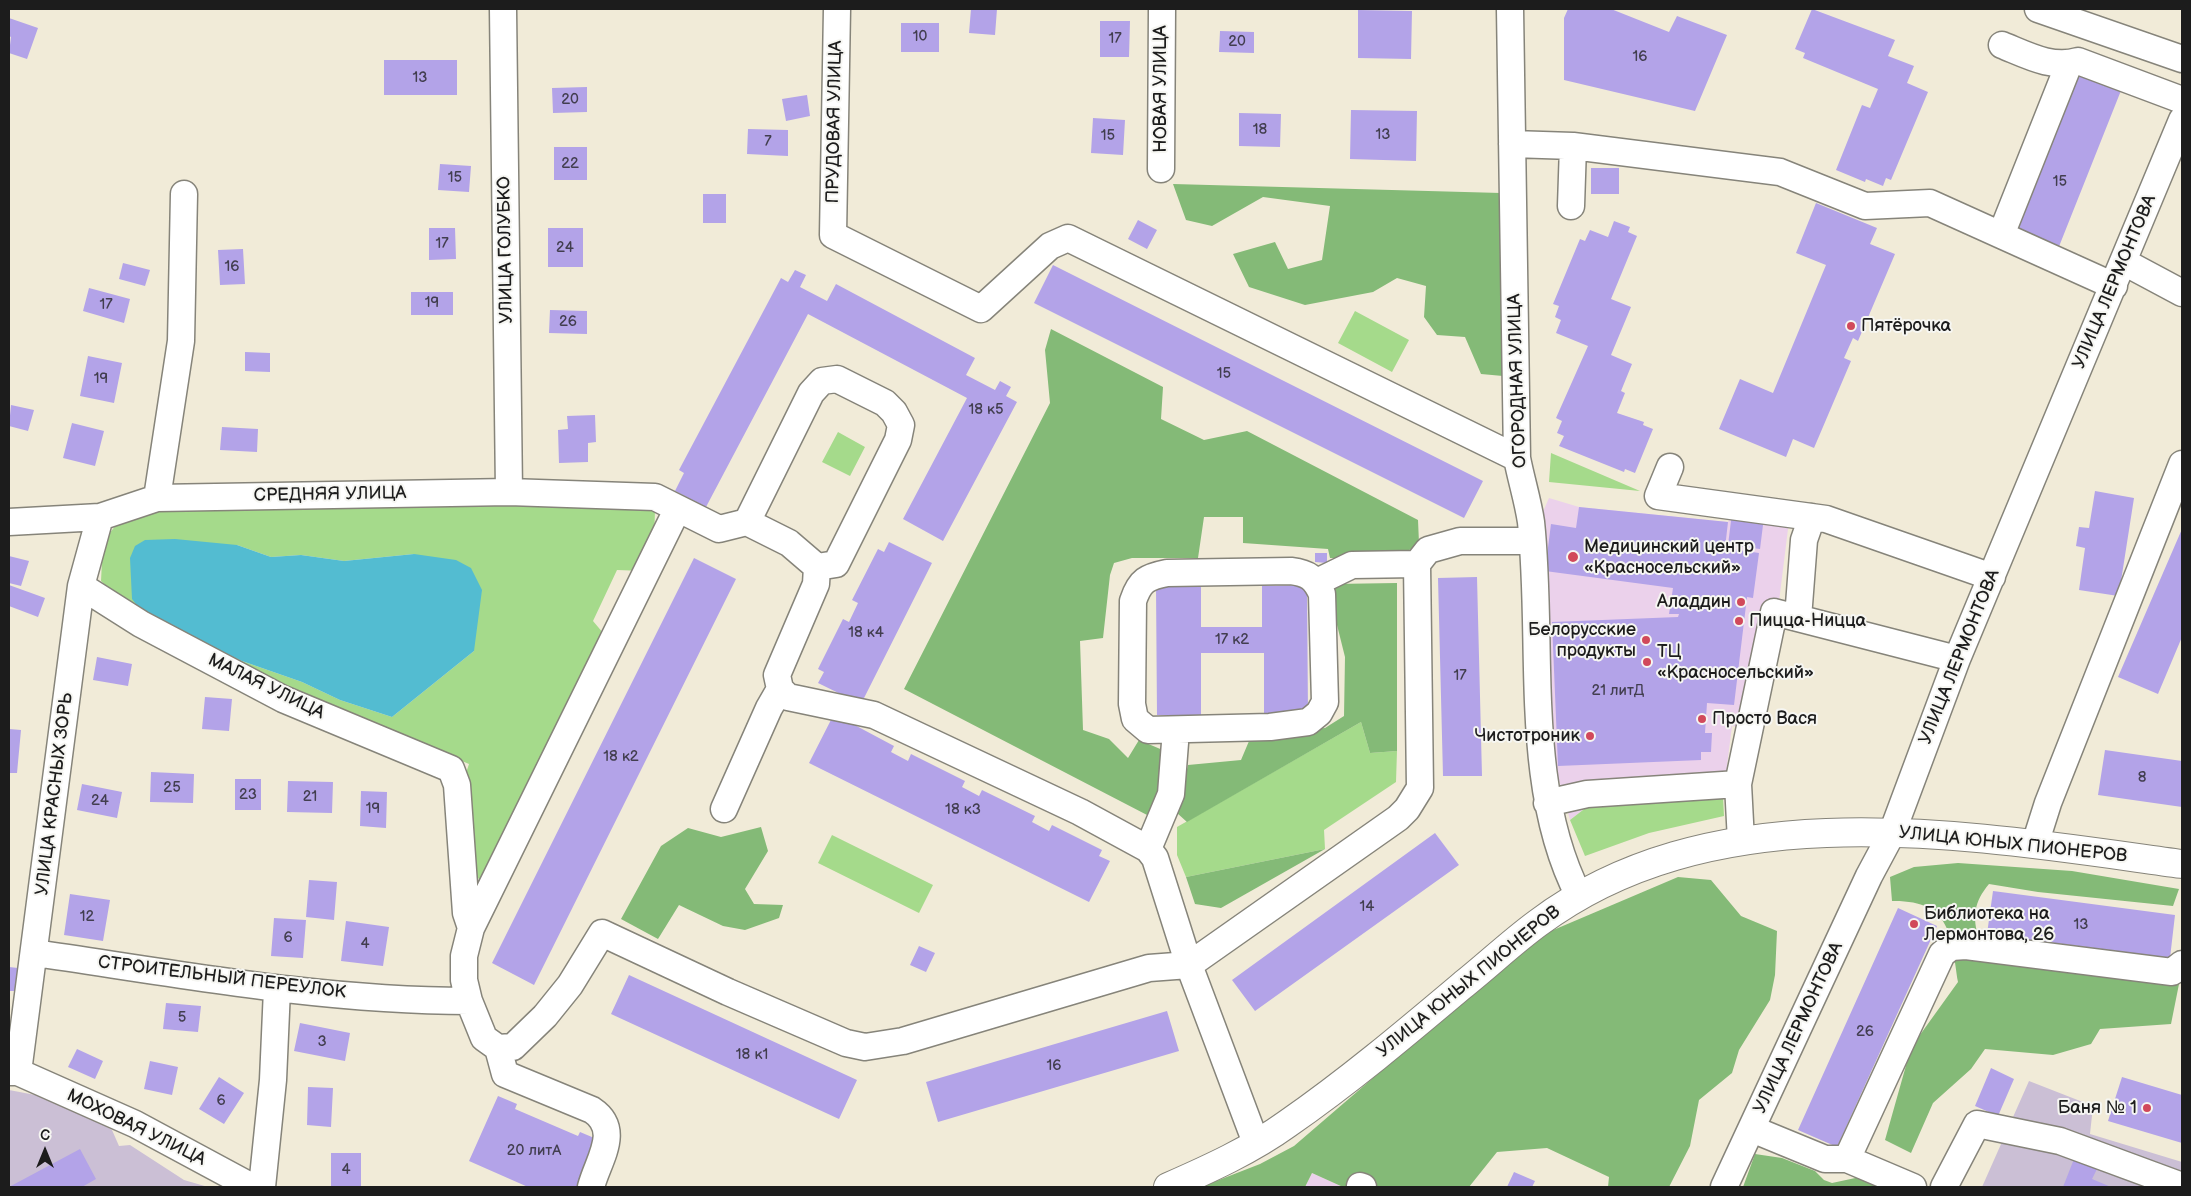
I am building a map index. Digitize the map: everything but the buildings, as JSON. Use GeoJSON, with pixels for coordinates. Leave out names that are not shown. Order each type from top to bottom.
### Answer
{"type":"FeatureCollection","features":[{"type":"Feature","properties":{"kind":"main road","name":"УЛИЦА ЮНЫХ ПИОНЕРОВ"},"geometry":{"type":"LineString","coordinates":[[1168,1187],[1204,1180],[1256,1143],[1286,1125],[1398,1039],[1538,922],[1579,896],[1648,864],[1684,852],[1741,841],[1830,833],[1892,833],[1947,835],[2035,844],[2182,864]]}},
{"type":"Feature","properties":{"kind":"street","name":"УЛИЦА ГОЛУБКО"},"geometry":{"type":"LineString","coordinates":[[503,9],[509,492]]}},
{"type":"Feature","properties":{"kind":"street","name":"ПРУДОВАЯ УЛИЦА"},"geometry":{"type":"LineString","coordinates":[[837,9],[833,235],[981,309],[1050,246],[1068,238],[1517,458]]}},
{"type":"Feature","properties":{"kind":"street","name":"НОВАЯ УЛИЦА"},"geometry":{"type":"LineString","coordinates":[[1161,169],[1162,9]]}},
{"type":"Feature","properties":{"kind":"street","name":"ОГОРОДНАЯ УЛИЦА"},"geometry":{"type":"LineString","coordinates":[[1510,9],[1517,458],[1534,520],[1547,803],[1567,873],[1579,896]]}},
{"type":"Feature","properties":{"kind":"street"},"geometry":{"type":"LineString","coordinates":[[2038,9],[2182,59]]}},
{"type":"Feature","properties":{"kind":"street"},"geometry":{"type":"LineString","coordinates":[[2002,46],[2051,64],[2069,64],[2078,61],[2182,100]]}},
{"type":"Feature","properties":{"kind":"street"},"geometry":{"type":"LineString","coordinates":[[2000,235],[2069,64]]}},
{"type":"Feature","properties":{"kind":"street","name":"УЛИЦА ЛЕРМОНТОВА"},"geometry":{"type":"LineString","coordinates":[[1724,1187],[1869,876],[1892,833],[1957,659],[2182,120]]}},
{"type":"Feature","properties":{"kind":"street"},"geometry":{"type":"LineString","coordinates":[[1512,144],[1573,146],[1780,172],[1865,206],[1930,203],[2000,235],[2182,293]]}},
{"type":"Feature","properties":{"kind":"street"},"geometry":{"type":"LineString","coordinates":[[1571,206],[1573,146]]}},
{"type":"Feature","properties":{"kind":"street"},"geometry":{"type":"LineString","coordinates":[[157,498],[181,341],[184,194]]}},
{"type":"Feature","properties":{"kind":"street"},"geometry":{"type":"LineString","coordinates":[[747,522],[811,392],[822,381],[837,379],[885,403],[894,412],[901,425],[898,440],[836,564],[817,567],[789,543],[747,522],[720,529],[666,503],[471,928],[464,956],[464,980],[469,1001],[484,1038],[498,1048],[513,1047],[545,1016],[570,985],[602,933],[728,992],[846,1043],[864,1047],[903,1040],[1149,968],[1189,965],[1398,818],[1407,809],[1420,788],[1417,564],[1428,550],[1534,520]]}},
{"type":"Feature","properties":{"kind":"street"},"geometry":{"type":"LineString","coordinates":[[2035,844],[2048,803],[2182,464]]}},
{"type":"Feature","properties":{"kind":"street"},"geometry":{"type":"LineString","coordinates":[[1670,467],[1658,496],[1826,519],[1992,577]]}},
{"type":"Feature","properties":{"kind":"street","name":"СРЕДНЯЯ УЛИЦА"},"geometry":{"type":"LineString","coordinates":[[9,522],[100,517],[157,498],[509,492],[666,503]]}},
{"type":"Feature","properties":{"kind":"street","name":"УЛИЦА КРАСНЫХ ЗОРЬ"},"geometry":{"type":"LineString","coordinates":[[13,1072],[35,953],[81,586],[100,517]]}},
{"type":"Feature","properties":{"kind":"street"},"geometry":{"type":"LineString","coordinates":[[1798,618],[1804,540],[1812,517]]}},
{"type":"Feature","properties":{"kind":"street"},"geometry":{"type":"LineString","coordinates":[[1317,582],[1352,566],[1417,564]]}},
{"type":"Feature","properties":{"kind":"street"},"geometry":{"type":"LineString","coordinates":[[817,567],[816,584],[777,675],[780,689],[788,697],[874,715],[1080,812],[1148,849],[1155,858],[1189,965],[1256,1143]]}},
{"type":"Feature","properties":{"kind":"street"},"geometry":{"type":"LineString","coordinates":[[1291,571],[1306,573],[1317,582],[1322,594],[1325,702],[1319,713],[1308,722],[1270,727],[1176,730],[1148,730],[1135,719],[1132,704],[1133,601],[1138,586],[1150,576],[1167,573],[1291,571]]}},
{"type":"Feature","properties":{"kind":"street","name":"МАЛАЯ УЛИЦА"},"geometry":{"type":"LineString","coordinates":[[81,586],[141,624],[283,698],[451,769],[456,777],[466,913],[471,928]]}},
{"type":"Feature","properties":{"kind":"street"},"geometry":{"type":"LineString","coordinates":[[1741,841],[1738,784],[1774,612],[1957,659]]}},
{"type":"Feature","properties":{"kind":"street"},"geometry":{"type":"LineString","coordinates":[[724,809],[769,708],[780,689]]}},
{"type":"Feature","properties":{"kind":"street"},"geometry":{"type":"LineString","coordinates":[[1148,849],[1171,794],[1176,730]]}},
{"type":"Feature","properties":{"kind":"street"},"geometry":{"type":"LineString","coordinates":[[1547,803],[1587,794],[1738,784]]}},
{"type":"Feature","properties":{"kind":"street"},"geometry":{"type":"LineString","coordinates":[[1847,1159],[1942,954],[1951,947],[1966,946],[2172,972],[2182,964]]}},
{"type":"Feature","properties":{"kind":"street","name":"СТРОИТЕЛЬНЫЙ ПЕРЕУЛОК"},"geometry":{"type":"LineString","coordinates":[[35,953],[277,989],[427,1001],[469,1001]]}},
{"type":"Feature","properties":{"kind":"street"},"geometry":{"type":"LineString","coordinates":[[262,1187],[273,1080],[277,989]]}},
{"type":"Feature","properties":{"kind":"street"},"geometry":{"type":"LineString","coordinates":[[498,1048],[505,1074],[592,1110],[602,1116],[607,1132],[606,1146],[592,1187]]}},
{"type":"Feature","properties":{"kind":"street","name":"МОХОВАЯ УЛИЦА"},"geometry":{"type":"LineString","coordinates":[[13,1072],[135,1124],[252,1187]]}},
{"type":"Feature","properties":{"kind":"street"},"geometry":{"type":"LineString","coordinates":[[1944,1187],[1977,1124],[2060,1141],[2182,1186]]}},
{"type":"Feature","properties":{"kind":"street"},"geometry":{"type":"LineString","coordinates":[[1752,1129],[1825,1159],[1847,1159],[1913,1187]]}},
{"type":"Feature","properties":{"kind":"shaded area"},"geometry":{"type":"Polygon","coordinates":[[[1549,498],[1579,507],[1728,522],[1732,513],[1789,521],[1763,730],[1732,726],[1723,797],[1592,803],[1570,820],[1554,762],[1542,514],[1549,498]]]}},
{"type":"Feature","properties":{"kind":"shaded area"},"geometry":{"type":"Polygon","coordinates":[[[2029,1081],[2093,1106],[2090,1134],[2182,1162],[2182,1187],[1982,1187],[2029,1081]]]}},
{"type":"Feature","properties":{"kind":"shaded area"},"geometry":{"type":"Polygon","coordinates":[[[9,1090],[51,1098],[85,1113],[112,1130],[119,1146],[130,1145],[184,1180],[208,1187],[9,1187],[9,1090]]]}},
{"type":"Feature","properties":{"kind":"shaded area"},"geometry":{"type":"Polygon","coordinates":[[[1312,1173],[1343,1187],[1305,1187],[1312,1173]]]}},
{"type":"Feature","properties":{"kind":"green space"},"geometry":{"type":"Polygon","coordinates":[[[1173,184],[1501,193],[1503,376],[1481,374],[1465,337],[1437,335],[1424,317],[1426,286],[1397,278],[1373,292],[1305,305],[1249,287],[1233,254],[1275,242],[1288,269],[1322,260],[1330,206],[1263,197],[1212,226],[1186,220],[1173,184]]]}},
{"type":"Feature","properties":{"kind":"green space"},"geometry":{"type":"Polygon","coordinates":[[[1355,311],[1409,340],[1392,372],[1338,343],[1355,311]]]}},
{"type":"Feature","properties":{"kind":"green space"},"geometry":{"type":"Polygon","coordinates":[[[1051,329],[1163,387],[1161,419],[1204,440],[1247,431],[1418,520],[1419,543],[1397,559],[1330,558],[1328,549],[1243,543],[1243,517],[1204,517],[1198,558],[1132,558],[1114,563],[1110,575],[1103,638],[1080,641],[1083,730],[1109,739],[1128,758],[1139,740],[1165,751],[1159,799],[1149,816],[904,689],[1050,403],[1045,350],[1051,329]]]}},
{"type":"Feature","properties":{"kind":"green space"},"geometry":{"type":"Polygon","coordinates":[[[838,432],[865,447],[850,476],[822,462],[838,432]]]}},
{"type":"Feature","properties":{"kind":"green space"},"geometry":{"type":"Polygon","coordinates":[[[1551,453],[1640,491],[1549,482],[1551,453]]]}},
{"type":"Feature","properties":{"kind":"green space"},"geometry":{"type":"Polygon","coordinates":[[[522,500],[655,508],[654,550],[644,571],[617,570],[593,621],[609,640],[492,885],[471,875],[466,773],[469,764],[296,690],[153,624],[123,602],[101,581],[103,541],[117,524],[155,511],[522,500]],[[237,545],[175,631],[242,661],[302,682],[340,700],[392,717],[474,651],[414,554],[344,561],[301,555],[271,557],[237,545]]]}},
{"type":"Feature","properties":{"kind":"green space"},"geometry":{"type":"Polygon","coordinates":[[[1397,583],[1397,751],[1370,753],[1361,722],[1187,822],[1177,813],[1188,765],[1241,760],[1252,734],[1325,728],[1344,716],[1345,657],[1334,613],[1334,584],[1397,583]]]}},
{"type":"Feature","properties":{"kind":"green space"},"geometry":{"type":"Polygon","coordinates":[[[1361,722],[1370,753],[1397,751],[1396,782],[1324,830],[1325,849],[1186,877],[1177,855],[1177,827],[1361,722]]]}},
{"type":"Feature","properties":{"kind":"green space"},"geometry":{"type":"Polygon","coordinates":[[[1723,797],[1724,816],[1649,833],[1585,856],[1570,820],[1592,803],[1723,797]]]}},
{"type":"Feature","properties":{"kind":"green space"},"geometry":{"type":"Polygon","coordinates":[[[761,827],[768,851],[745,889],[754,904],[783,905],[779,918],[745,930],[723,926],[679,905],[658,939],[621,919],[661,846],[688,828],[721,837],[761,827]]]}},
{"type":"Feature","properties":{"kind":"green space"},"geometry":{"type":"Polygon","coordinates":[[[832,835],[933,885],[919,913],[818,863],[832,835]]]}},
{"type":"Feature","properties":{"kind":"green space"},"geometry":{"type":"Polygon","coordinates":[[[1325,849],[1221,908],[1195,904],[1186,877],[1325,849]]]}},
{"type":"Feature","properties":{"kind":"green space"},"geometry":{"type":"Polygon","coordinates":[[[1958,863],[2072,871],[2179,889],[2173,906],[2038,892],[1989,884],[1977,904],[1975,917],[1979,939],[2084,966],[2179,984],[2171,1024],[2100,1029],[2091,1044],[2053,1055],[1985,1049],[1971,1069],[1933,1103],[1911,1153],[1885,1140],[1907,1062],[1917,1039],[1958,982],[1950,935],[1944,924],[1937,914],[1926,907],[1911,902],[1892,901],[1890,877],[1914,867],[1958,863]]]}},
{"type":"Feature","properties":{"kind":"green space"},"geometry":{"type":"Polygon","coordinates":[[[1678,877],[1711,880],[1741,916],[1777,931],[1775,975],[1770,1000],[1739,1050],[1732,1073],[1699,1100],[1690,1146],[1669,1187],[1608,1187],[1609,1177],[1547,1148],[1497,1152],[1469,1187],[1343,1187],[1312,1173],[1305,1187],[1201,1187],[1260,1164],[1294,1146],[1488,979],[1551,931],[1678,877]]]}},
{"type":"Feature","properties":{"kind":"green space"},"geometry":{"type":"Polygon","coordinates":[[[1755,1154],[1782,1158],[1815,1171],[1824,1180],[1832,1183],[1860,1177],[1883,1187],[1743,1187],[1755,1154]]]}},
{"type":"Feature","properties":{"kind":"water"},"geometry":{"type":"Polygon","coordinates":[[[175,539],[237,545],[271,557],[301,555],[344,561],[414,554],[456,560],[471,568],[482,590],[474,651],[392,717],[340,700],[302,682],[242,661],[175,631],[144,614],[132,599],[130,558],[135,546],[145,540],[175,539]]]}},
{"type":"Feature","properties":{"kind":"place","name":"Пятёрочка"},"geometry":{"type":"Point","coordinates":[1851,326]}},
{"type":"Feature","properties":{"kind":"place","name":"Медицинский центр «Красносельский»"},"geometry":{"type":"Point","coordinates":[1573,557]}},
{"type":"Feature","properties":{"kind":"place","name":"Аладдин"},"geometry":{"type":"Point","coordinates":[1741,602]}},
{"type":"Feature","properties":{"kind":"place","name":"Пицца-Ницца"},"geometry":{"type":"Point","coordinates":[1739,621]}},
{"type":"Feature","properties":{"kind":"place","name":"Белорусские продукты"},"geometry":{"type":"Point","coordinates":[1646,640]}},
{"type":"Feature","properties":{"kind":"place","name":"ТЦ «Красносельский»"},"geometry":{"type":"Point","coordinates":[1647,662]}},
{"type":"Feature","properties":{"kind":"place","name":"Просто Вася"},"geometry":{"type":"Point","coordinates":[1702,719]}},
{"type":"Feature","properties":{"kind":"place","name":"Чистотроник"},"geometry":{"type":"Point","coordinates":[1590,736]}},
{"type":"Feature","properties":{"kind":"place","name":"Библиотека на Лермонтова, 26"},"geometry":{"type":"Point","coordinates":[1914,924]}},
{"type":"Feature","properties":{"kind":"place","name":"Баня № 1"},"geometry":{"type":"Point","coordinates":[2147,1108]}}]}
